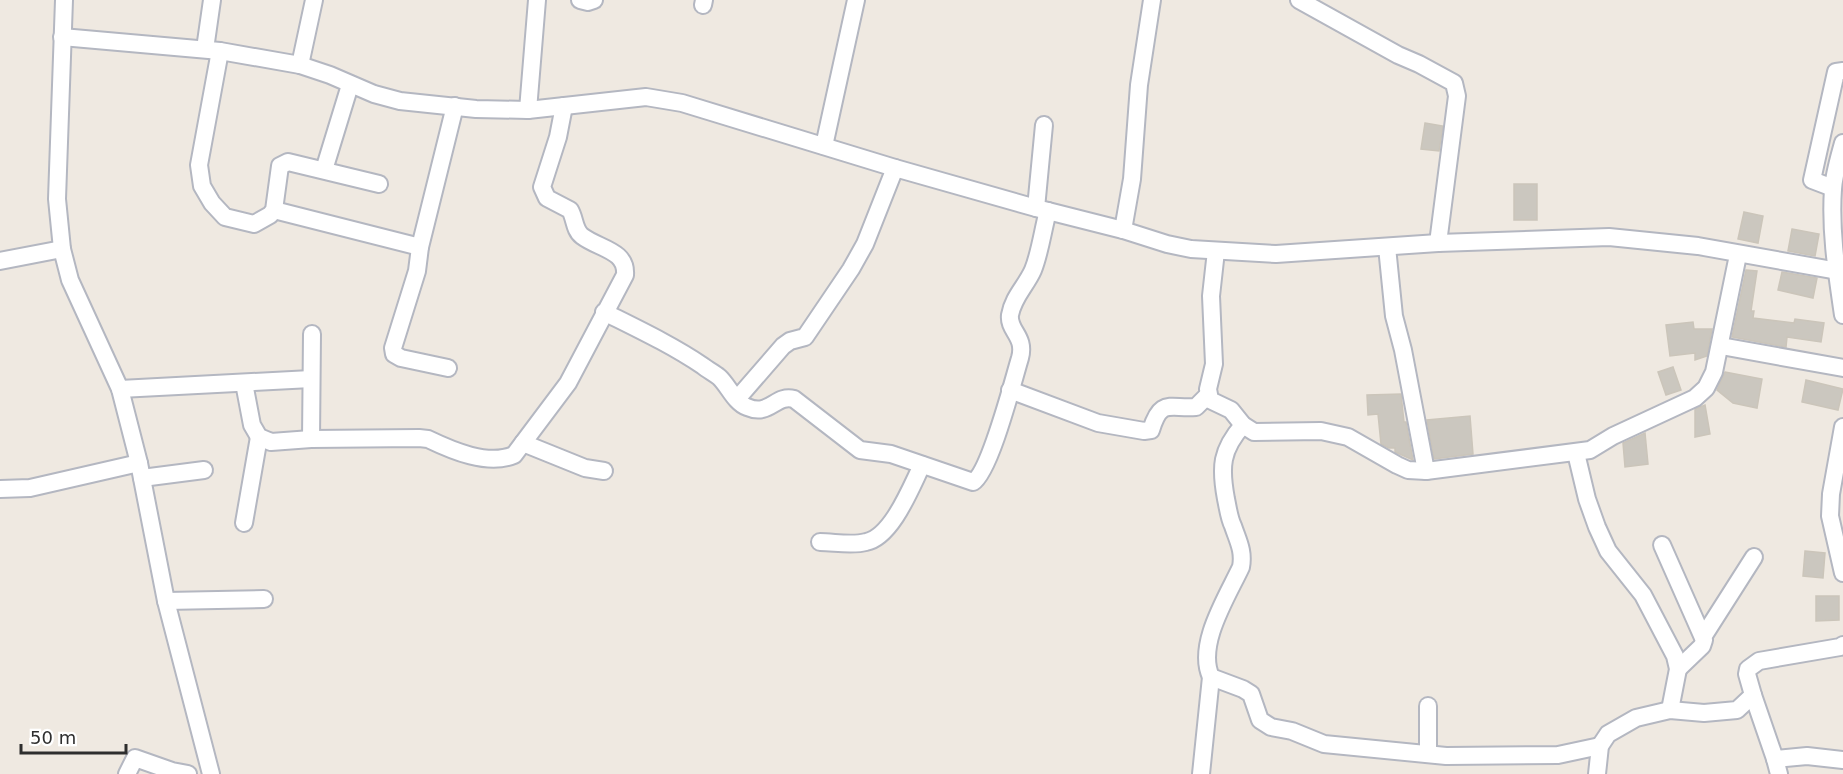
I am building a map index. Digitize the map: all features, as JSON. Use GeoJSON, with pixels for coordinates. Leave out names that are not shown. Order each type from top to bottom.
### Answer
{"type":"FeatureCollection","features":[{"type":"Feature","properties":{"kind":"street"},"geometry":{"type":"LineString","coordinates":[[64,0],[57,199],[62,249],[70,280],[120,389],[140,470],[166,601],[211,774]]}},
{"type":"Feature","properties":{"kind":"street"},"geometry":{"type":"LineString","coordinates":[[212,0],[213,50],[200,165],[202,186],[212,203],[225,218],[254,224],[270,215],[274,210],[280,166],[288,162],[379,184]]}},
{"type":"Feature","properties":{"kind":"street"},"geometry":{"type":"LineString","coordinates":[[300,65],[314,0]]}},
{"type":"Feature","properties":{"kind":"street"},"geometry":{"type":"LineString","coordinates":[[528,110],[537,0]]}},
{"type":"Feature","properties":{"kind":"street"},"geometry":{"type":"LineString","coordinates":[[580,0],[588,2],[594,0]]}},
{"type":"Feature","properties":{"kind":"street"},"geometry":{"type":"LineString","coordinates":[[824,146],[856,0]]}},
{"type":"Feature","properties":{"kind":"street"},"geometry":{"type":"LineString","coordinates":[[1123,230],[1132,179],[1139,86],[1152,0]]}},
{"type":"Feature","properties":{"kind":"street"},"geometry":{"type":"LineString","coordinates":[[1299,0],[1454,83],[1457,96],[1438,243]]}},
{"type":"Feature","properties":{"kind":"street"},"geometry":{"type":"LineString","coordinates":[[62,37],[213,50],[300,65],[374,94],[400,101],[528,110],[646,97],[657,98],[1167,244],[1216,251],[1276,254],[1438,243],[1609,237],[1659,241],[1840,271]]}},
{"type":"Feature","properties":{"kind":"street"},"geometry":{"type":"LineString","coordinates":[[1837,181],[1812,180],[1836,72],[1843,71]]}},
{"type":"Feature","properties":{"kind":"street"},"geometry":{"type":"LineString","coordinates":[[324,170],[350,85]]}},
{"type":"Feature","properties":{"kind":"street"},"geometry":{"type":"LineString","coordinates":[[448,368],[400,358],[394,354],[393,348],[417,271],[420,247],[455,106]]}},
{"type":"Feature","properties":{"kind":"street"},"geometry":{"type":"LineString","coordinates":[[244,383],[252,425],[259,436],[271,441],[428,440],[488,460],[503,460],[514,455],[568,383],[625,275],[626,266],[622,258],[580,235],[570,210],[547,198],[543,193],[544,178],[558,137],[564,106]]}},
{"type":"Feature","properties":{"kind":"street"},"geometry":{"type":"LineString","coordinates":[[604,312],[683,353],[718,376],[744,407],[768,409],[779,400],[788,397],[794,399],[860,450],[891,454],[967,482],[973,482],[979,478],[995,441],[1023,349],[1009,318],[1016,296],[1033,270],[1042,209],[1044,125]]}},
{"type":"Feature","properties":{"kind":"street"},"geometry":{"type":"LineString","coordinates":[[1843,143],[1833,218],[1843,315]]}},
{"type":"Feature","properties":{"kind":"street"},"geometry":{"type":"LineString","coordinates":[[737,399],[783,346],[790,341],[805,337],[865,244],[895,168]]}},
{"type":"Feature","properties":{"kind":"street"},"geometry":{"type":"LineString","coordinates":[[274,210],[420,247]]}},
{"type":"Feature","properties":{"kind":"street"},"geometry":{"type":"LineString","coordinates":[[1387,247],[1394,316],[1403,350],[1426,471]]}},
{"type":"Feature","properties":{"kind":"street"},"geometry":{"type":"LineString","coordinates":[[0,261],[62,249]]}},
{"type":"Feature","properties":{"kind":"street"},"geometry":{"type":"LineString","coordinates":[[1011,390],[1098,423],[1144,430],[1150,430],[1160,410],[1165,406],[1196,407],[1208,395],[1214,364],[1211,296],[1216,251]]}},
{"type":"Feature","properties":{"kind":"street"},"geometry":{"type":"LineString","coordinates":[[1208,395],[1210,400],[1231,410],[1243,425],[1254,432],[1321,431],[1348,437],[1408,470],[1426,471],[1590,450],[1613,436],[1695,398],[1706,388],[1714,372],[1721,346],[1738,255]]}},
{"type":"Feature","properties":{"kind":"street"},"geometry":{"type":"LineString","coordinates":[[311,439],[312,334]]}},
{"type":"Feature","properties":{"kind":"street"},"geometry":{"type":"LineString","coordinates":[[1721,346],[1843,368]]}},
{"type":"Feature","properties":{"kind":"street"},"geometry":{"type":"LineString","coordinates":[[120,389],[311,379]]}},
{"type":"Feature","properties":{"kind":"street"},"geometry":{"type":"LineString","coordinates":[[1201,774],[1211,677],[1207,670],[1207,649],[1210,635],[1241,567],[1243,556],[1231,523],[1221,474],[1228,444],[1243,425]]}},
{"type":"Feature","properties":{"kind":"street"},"geometry":{"type":"LineString","coordinates":[[244,523],[259,436]]}},
{"type":"Feature","properties":{"kind":"street"},"geometry":{"type":"LineString","coordinates":[[1842,436],[1831,494],[1830,516],[1843,570]]}},
{"type":"Feature","properties":{"kind":"street"},"geometry":{"type":"LineString","coordinates":[[523,443],[585,468],[604,471]]}},
{"type":"Feature","properties":{"kind":"street"},"geometry":{"type":"LineString","coordinates":[[1576,453],[1587,499],[1608,551],[1642,595],[1672,648],[1678,669],[1670,711]]}},
{"type":"Feature","properties":{"kind":"street"},"geometry":{"type":"LineString","coordinates":[[820,542],[865,543],[878,538],[897,514],[922,465]]}},
{"type":"Feature","properties":{"kind":"street"},"geometry":{"type":"LineString","coordinates":[[0,489],[30,488],[140,470],[204,470]]}},
{"type":"Feature","properties":{"kind":"street"},"geometry":{"type":"LineString","coordinates":[[1662,545],[1703,637]]}},
{"type":"Feature","properties":{"kind":"street"},"geometry":{"type":"LineString","coordinates":[[1678,669],[1702,646],[1703,637],[1754,557]]}},
{"type":"Feature","properties":{"kind":"street"},"geometry":{"type":"LineString","coordinates":[[166,601],[264,599]]}},
{"type":"Feature","properties":{"kind":"street"},"geometry":{"type":"LineString","coordinates":[[1843,645],[1759,661],[1748,669],[1747,674],[1777,766],[1807,756],[1843,760]]}},
{"type":"Feature","properties":{"kind":"street"},"geometry":{"type":"LineString","coordinates":[[1211,677],[1243,688],[1251,694],[1260,720],[1271,727],[1292,731],[1324,744],[1446,756],[1541,756],[1570,753],[1600,746]]}},
{"type":"Feature","properties":{"kind":"street"},"geometry":{"type":"LineString","coordinates":[[1597,774],[1600,746],[1608,734],[1636,718],[1670,711],[1713,713],[1737,710],[1753,695]]}},
{"type":"Feature","properties":{"kind":"street"},"geometry":{"type":"LineString","coordinates":[[1428,706],[1428,754]]}},
{"type":"Feature","properties":{"kind":"street"},"geometry":{"type":"LineString","coordinates":[[127,774],[135,758],[188,774]]}},
{"type":"Feature","properties":{"kind":"building"},"geometry":{"type":"Polygon","coordinates":[[[1425,123],[1443,126],[1439,151],[1421,149],[1425,123]]]}},
{"type":"Feature","properties":{"kind":"building"},"geometry":{"type":"Polygon","coordinates":[[[1514,184],[1537,184],[1537,220],[1514,220],[1514,184]]]}},
{"type":"Feature","properties":{"kind":"building"},"geometry":{"type":"Polygon","coordinates":[[[1744,212],[1763,216],[1758,243],[1738,239],[1744,212]]]}},
{"type":"Feature","properties":{"kind":"building"},"geometry":{"type":"Polygon","coordinates":[[[1792,229],[1819,234],[1815,256],[1788,251],[1792,229]]]}},
{"type":"Feature","properties":{"kind":"building"},"geometry":{"type":"Polygon","coordinates":[[[1746,270],[1757,271],[1751,311],[1754,311],[1753,318],[1794,323],[1795,319],[1824,323],[1821,342],[1787,337],[1786,347],[1732,337],[1746,270]]]}},
{"type":"Feature","properties":{"kind":"building"},"geometry":{"type":"Polygon","coordinates":[[[1782,272],[1817,278],[1813,298],[1778,290],[1782,272]]]}},
{"type":"Feature","properties":{"kind":"building"},"geometry":{"type":"Polygon","coordinates":[[[1693,322],[1694,329],[1712,329],[1707,356],[1695,360],[1695,353],[1670,356],[1666,325],[1693,322]]]}},
{"type":"Feature","properties":{"kind":"building"},"geometry":{"type":"Polygon","coordinates":[[[1673,367],[1681,390],[1666,395],[1658,372],[1673,367]]]}},
{"type":"Feature","properties":{"kind":"building"},"geometry":{"type":"Polygon","coordinates":[[[1725,372],[1762,379],[1757,408],[1733,403],[1717,390],[1725,372]]]}},
{"type":"Feature","properties":{"kind":"building"},"geometry":{"type":"Polygon","coordinates":[[[1806,380],[1843,389],[1838,410],[1802,402],[1806,380]]]}},
{"type":"Feature","properties":{"kind":"building"},"geometry":{"type":"Polygon","coordinates":[[[1401,394],[1404,422],[1406,422],[1413,460],[1395,452],[1395,448],[1381,444],[1378,414],[1368,415],[1367,395],[1401,394]]]}},
{"type":"Feature","properties":{"kind":"building"},"geometry":{"type":"Polygon","coordinates":[[[1705,405],[1710,434],[1695,437],[1695,409],[1705,405]]]}},
{"type":"Feature","properties":{"kind":"building"},"geometry":{"type":"Polygon","coordinates":[[[1470,416],[1473,454],[1434,459],[1427,420],[1470,416]]]}},
{"type":"Feature","properties":{"kind":"building"},"geometry":{"type":"Polygon","coordinates":[[[1645,433],[1648,464],[1625,467],[1623,443],[1645,433]]]}},
{"type":"Feature","properties":{"kind":"building"},"geometry":{"type":"Polygon","coordinates":[[[1805,551],[1825,553],[1823,578],[1803,576],[1805,551]]]}},
{"type":"Feature","properties":{"kind":"building"},"geometry":{"type":"Polygon","coordinates":[[[1816,596],[1839,596],[1839,620],[1816,621],[1816,596]]]}}]}
